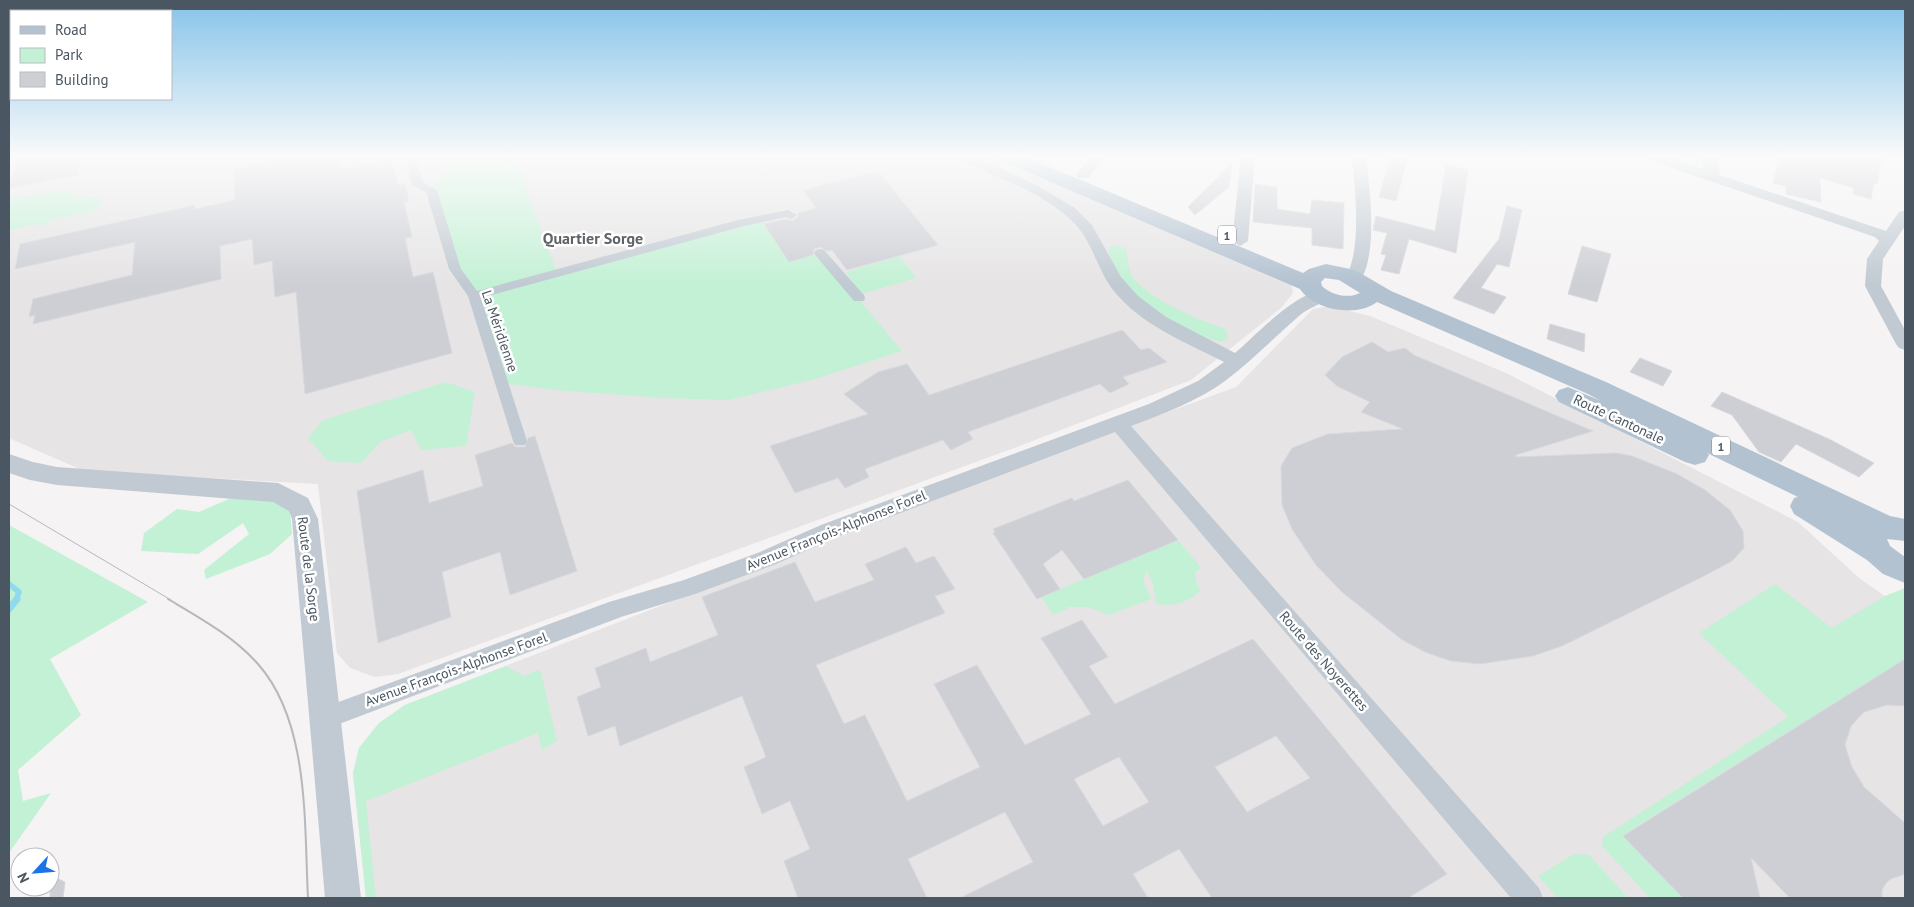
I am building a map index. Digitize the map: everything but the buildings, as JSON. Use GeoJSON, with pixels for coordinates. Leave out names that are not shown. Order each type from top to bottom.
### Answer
{"type":"FeatureCollection","features":[{"type":"Feature","properties":{"kind":"main road","name":"1"},"geometry":{"type":"LineString","coordinates":[[1106,199],[1315,290]]}},
{"type":"Feature","properties":{"kind":"main road","name":"1"},"geometry":{"type":"LineString","coordinates":[[1141,199],[1240,241],[1329,272]]}},
{"type":"Feature","properties":{"kind":"main road"},"geometry":{"type":"LineString","coordinates":[[1329,272],[1360,290],[1315,290],[1313,276],[1329,272]]}},
{"type":"Feature","properties":{"kind":"main road","name":"Route Cantonale"},"geometry":{"type":"LineString","coordinates":[[1360,290],[1606,392],[1889,536],[1885,560],[1905,571]]}},
{"type":"Feature","properties":{"kind":"street","name":"La Méridienne"},"geometry":{"type":"LineString","coordinates":[[433,199],[455,268],[474,296],[520,441]]}},
{"type":"Feature","properties":{"kind":"street"},"geometry":{"type":"LineString","coordinates":[[1047,199],[1071,212],[1095,239],[1114,279],[1134,303],[1158,319],[1238,362]]}},
{"type":"Feature","properties":{"kind":"street"},"geometry":{"type":"LineString","coordinates":[[1240,241],[1244,199]]}},
{"type":"Feature","properties":{"kind":"street"},"geometry":{"type":"LineString","coordinates":[[1360,290],[1364,199]]}},
{"type":"Feature","properties":{"kind":"street"},"geometry":{"type":"LineString","coordinates":[[1779,199],[1881,234],[1888,242],[1905,243]]}},
{"type":"Feature","properties":{"kind":"street"},"geometry":{"type":"LineString","coordinates":[[474,296],[742,223],[788,213],[791,215]]}},
{"type":"Feature","properties":{"kind":"street"},"geometry":{"type":"LineString","coordinates":[[1905,215],[1875,259],[1873,286],[1905,344]]}},
{"type":"Feature","properties":{"kind":"street"},"geometry":{"type":"LineString","coordinates":[[820,253],[859,298]]}},
{"type":"Feature","properties":{"kind":"street","name":"Avenue François-Alphonse Forel"},"geometry":{"type":"LineString","coordinates":[[326,718],[617,609],[687,588],[768,558],[829,531],[1156,409],[1205,385],[1238,362],[1304,304],[1315,290]]}},
{"type":"Feature","properties":{"kind":"street","name":"Route des Noyerettes"},"geometry":{"type":"LineString","coordinates":[[1118,423],[1530,898]]}},
{"type":"Feature","properties":{"kind":"street","name":"Route de la Sorge"},"geometry":{"type":"LineString","coordinates":[[9,463],[30,471],[66,477],[278,493],[298,505],[305,519],[343,898]]}},
{"type":"Feature","properties":{"kind":"shaded area"},"geometry":{"type":"Polygon","coordinates":[[[9,199],[1093,199],[1291,283],[1293,293],[1281,308],[1191,380],[1022,445],[398,674],[375,677],[350,668],[337,653],[318,484],[84,471],[9,438],[9,199]]]}},
{"type":"Feature","properties":{"kind":"shaded area"},"geometry":{"type":"Polygon","coordinates":[[[1330,306],[1370,316],[1506,373],[1798,522],[1859,578],[1885,596],[1905,590],[1905,898],[366,898],[353,773],[359,748],[379,723],[405,705],[1039,459],[1236,387],[1313,309],[1330,306]]]}},
{"type":"Feature","properties":{"kind":"green space"},"geometry":{"type":"Polygon","coordinates":[[[9,199],[104,199],[97,210],[52,220],[41,229],[42,223],[9,230],[9,199]]]}},
{"type":"Feature","properties":{"kind":"green space"},"geometry":{"type":"Polygon","coordinates":[[[434,199],[530,199],[557,273],[742,223],[763,222],[789,262],[820,253],[902,351],[815,379],[729,400],[663,398],[555,390],[502,383],[474,296],[455,269],[434,199]]]}},
{"type":"Feature","properties":{"kind":"green space"},"geometry":{"type":"Polygon","coordinates":[[[1117,245],[1126,249],[1130,272],[1140,286],[1176,308],[1225,328],[1228,338],[1221,342],[1187,330],[1152,308],[1123,280],[1113,264],[1108,247],[1117,245]]]}},
{"type":"Feature","properties":{"kind":"green space"},"geometry":{"type":"Polygon","coordinates":[[[900,256],[916,278],[862,294],[846,272],[900,256]]]}},
{"type":"Feature","properties":{"kind":"green space"},"geometry":{"type":"Polygon","coordinates":[[[446,382],[475,392],[466,446],[421,450],[411,430],[380,442],[361,463],[328,461],[308,438],[323,420],[446,382]]]}},
{"type":"Feature","properties":{"kind":"green space"},"geometry":{"type":"Polygon","coordinates":[[[265,495],[290,511],[292,534],[270,554],[206,579],[204,570],[249,534],[243,523],[198,554],[141,551],[144,533],[177,509],[199,512],[231,498],[265,495]]]}},
{"type":"Feature","properties":{"kind":"green space"},"geometry":{"type":"Polygon","coordinates":[[[9,525],[148,602],[50,659],[81,715],[18,770],[23,801],[51,793],[13,847],[10,847],[9,853],[9,525]]]}},
{"type":"Feature","properties":{"kind":"green space"},"geometry":{"type":"Polygon","coordinates":[[[1178,540],[1201,568],[1195,572],[1197,585],[1201,590],[1186,601],[1168,605],[1156,603],[1152,580],[1146,571],[1143,579],[1151,599],[1109,615],[1088,607],[1068,607],[1053,615],[1041,597],[1178,540]]]}},
{"type":"Feature","properties":{"kind":"green space"},"geometry":{"type":"Polygon","coordinates":[[[1775,584],[1832,628],[1885,596],[1905,588],[1905,659],[1623,835],[1683,898],[1650,898],[1602,846],[1603,837],[1788,717],[1699,633],[1775,584]]]}},
{"type":"Feature","properties":{"kind":"green space"},"geometry":{"type":"Polygon","coordinates":[[[506,666],[524,676],[538,670],[541,672],[557,741],[542,750],[538,733],[366,801],[376,898],[366,898],[353,773],[359,748],[379,723],[405,705],[506,666]]]}},
{"type":"Feature","properties":{"kind":"green space"},"geometry":{"type":"Polygon","coordinates":[[[1574,854],[1589,855],[1628,898],[1558,898],[1538,876],[1574,854]]]}},
{"type":"Feature","properties":{"kind":"waterway"},"geometry":{"type":"LineString","coordinates":[[9,584],[19,592],[16,600]]}},
{"type":"Feature","properties":{"kind":"waterway"},"geometry":{"type":"LineString","coordinates":[[9,609],[17,599]]}},
{"type":"Feature","properties":{"kind":"tram line"},"geometry":{"type":"LineString","coordinates":[[9,504],[171,600]]}},
{"type":"Feature","properties":{"kind":"tram line"},"geometry":{"type":"LineString","coordinates":[[168,599],[216,628],[238,645],[258,664],[275,688],[287,715],[296,744],[301,775],[308,898]]}},
{"type":"Feature","properties":{"kind":"district","name":"Quartier Sorge"},"geometry":{"type":"Point","coordinates":[593,238]}}]}
